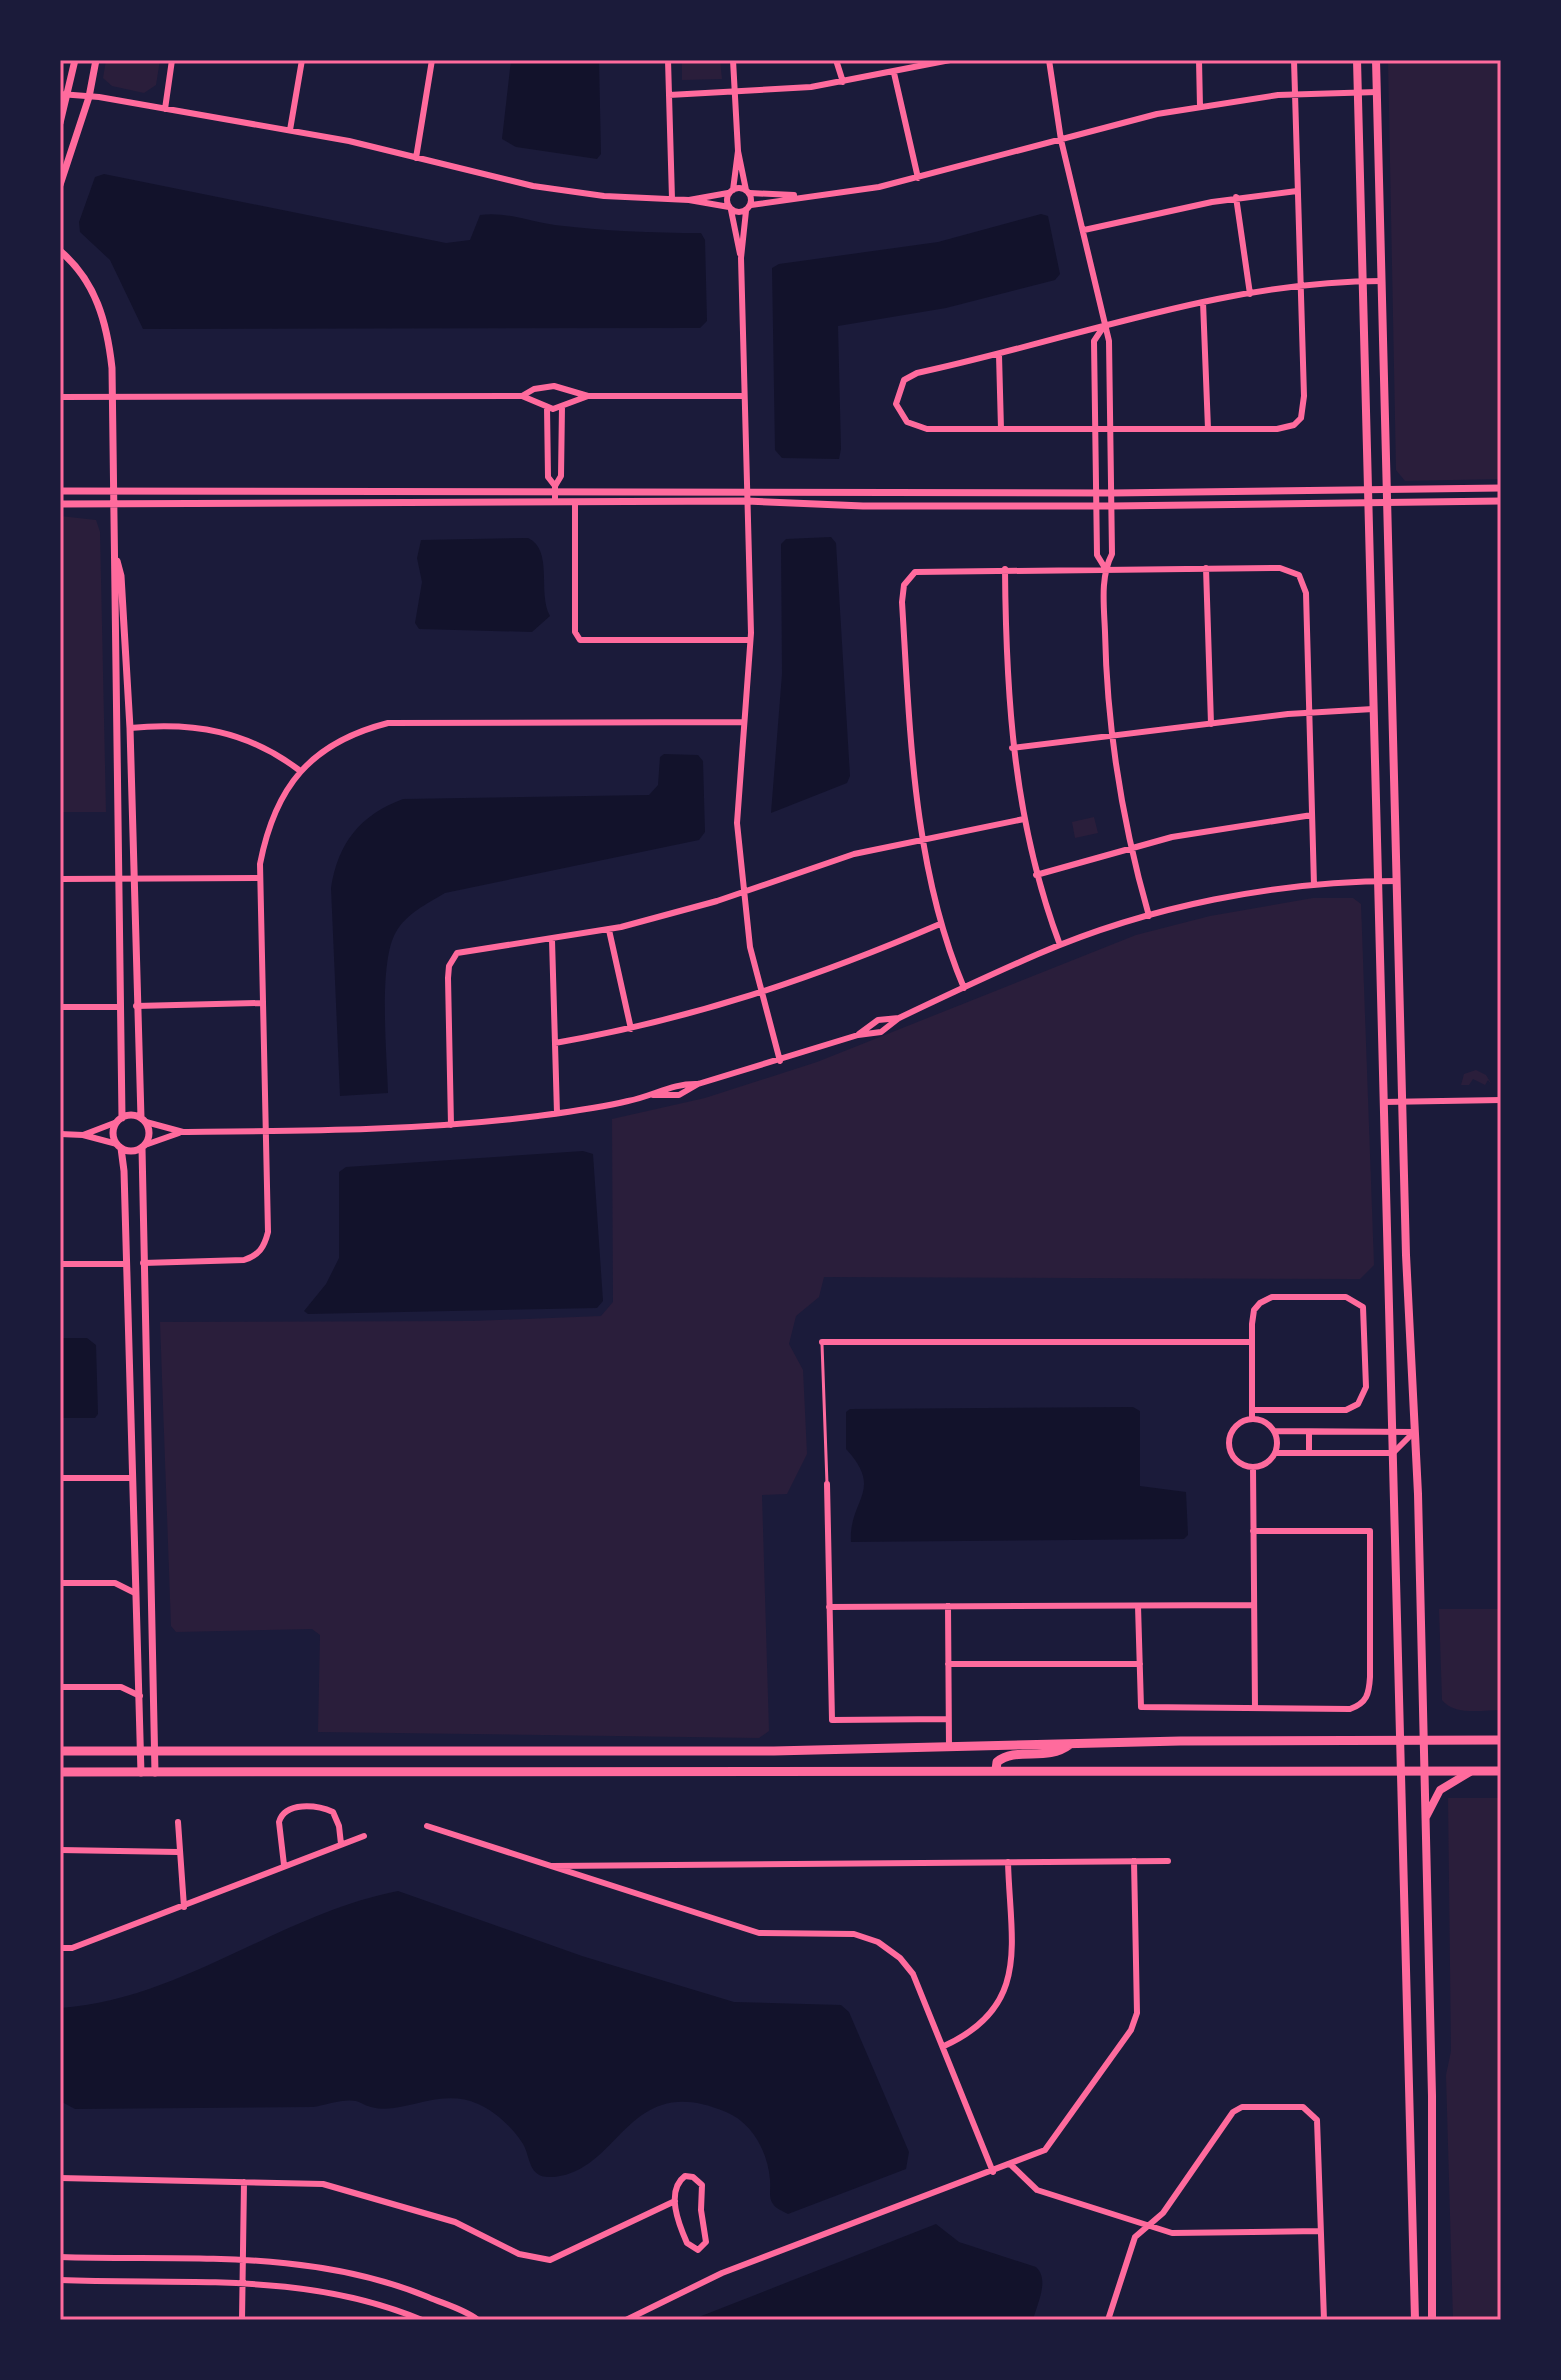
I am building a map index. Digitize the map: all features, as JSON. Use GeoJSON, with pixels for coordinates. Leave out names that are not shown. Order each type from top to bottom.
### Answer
{"type":"FeatureCollection","features":[{"type":"Feature","properties":{"kind":"main road"},"geometry":{"type":"LineString","coordinates":[[1357,60],[1415,2320]]}},
{"type":"Feature","properties":{"kind":"main road"},"geometry":{"type":"LineString","coordinates":[[1376,60],[1402,1102],[1432,2096],[1432,2320]]}},
{"type":"Feature","properties":{"kind":"main road"},"geometry":{"type":"LineString","coordinates":[[60,1751],[949,1748],[1501,1740]]}},
{"type":"Feature","properties":{"kind":"main road"},"geometry":{"type":"LineString","coordinates":[[996,1770],[997,1762],[1004,1756],[1046,1756],[1059,1753],[1069,1745]]}},
{"type":"Feature","properties":{"kind":"main road"},"geometry":{"type":"LineString","coordinates":[[1424,1822],[1440,1790],[1472,1771]]}},
{"type":"Feature","properties":{"kind":"main road"},"geometry":{"type":"LineString","coordinates":[[60,1772],[1501,1771]]}},
{"type":"Feature","properties":{"kind":"street"},"geometry":{"type":"LineString","coordinates":[[60,123],[64,94],[75,60]]}},
{"type":"Feature","properties":{"kind":"street"},"geometry":{"type":"LineString","coordinates":[[60,185],[89,97],[96,60]]}},
{"type":"Feature","properties":{"kind":"street"},"geometry":{"type":"LineString","coordinates":[[165,109],[172,60]]}},
{"type":"Feature","properties":{"kind":"street"},"geometry":{"type":"LineString","coordinates":[[290,130],[302,60]]}},
{"type":"Feature","properties":{"kind":"street"},"geometry":{"type":"LineString","coordinates":[[416,158],[432,60]]}},
{"type":"Feature","properties":{"kind":"street"},"geometry":{"type":"LineString","coordinates":[[668,60],[672,199]]}},
{"type":"Feature","properties":{"kind":"street"},"geometry":{"type":"LineString","coordinates":[[733,60],[738,151],[748,208],[741,258],[750,640],[737,823],[742,892],[762,994],[780,1061]]}},
{"type":"Feature","properties":{"kind":"street"},"geometry":{"type":"LineString","coordinates":[[836,60],[843,82]]}},
{"type":"Feature","properties":{"kind":"street"},"geometry":{"type":"LineString","coordinates":[[669,95],[734,93],[843,82],[947,60]]}},
{"type":"Feature","properties":{"kind":"street"},"geometry":{"type":"LineString","coordinates":[[1049,60],[1061,140],[1109,341],[1112,554],[1105,568],[1110,734],[1131,847],[1149,916]]}},
{"type":"Feature","properties":{"kind":"street"},"geometry":{"type":"LineString","coordinates":[[1199,60],[1200,107]]}},
{"type":"Feature","properties":{"kind":"street"},"geometry":{"type":"LineString","coordinates":[[1294,60],[1297,191],[1300,287],[1304,396],[1301,418],[1294,425],[1277,429],[927,429],[907,422],[896,404],[904,380],[917,373],[1203,302],[1300,287],[1382,281]]}},
{"type":"Feature","properties":{"kind":"street"},"geometry":{"type":"LineString","coordinates":[[894,73],[918,178]]}},
{"type":"Feature","properties":{"kind":"street"},"geometry":{"type":"LineString","coordinates":[[64,94],[290,130],[533,186],[604,196],[689,200],[730,208],[748,208],[802,196],[879,187],[1200,107],[1295,94],[1377,92]]}},
{"type":"Feature","properties":{"kind":"street"},"geometry":{"type":"LineString","coordinates":[[738,151],[730,208],[741,258]]}},
{"type":"Feature","properties":{"kind":"street"},"geometry":{"type":"LineString","coordinates":[[689,200],[732,191],[802,196]]}},
{"type":"Feature","properties":{"kind":"street"},"geometry":{"type":"LineString","coordinates":[[1084,230],[1236,197],[1297,191]]}},
{"type":"Feature","properties":{"kind":"street"},"geometry":{"type":"LineString","coordinates":[[1236,197],[1250,294]]}},
{"type":"Feature","properties":{"kind":"street"},"geometry":{"type":"LineString","coordinates":[[60,251],[89,284],[101,311],[108,335],[114,398],[119,1120],[113,1133],[119,1146],[126,1264],[141,1773]]}},
{"type":"Feature","properties":{"kind":"street"},"geometry":{"type":"LineString","coordinates":[[1203,302],[1208,429]]}},
{"type":"Feature","properties":{"kind":"street"},"geometry":{"type":"LineString","coordinates":[[1104,326],[1094,341],[1097,555],[1105,568]]}},
{"type":"Feature","properties":{"kind":"street"},"geometry":{"type":"LineString","coordinates":[[999,355],[1001,429]]}},
{"type":"Feature","properties":{"kind":"street"},"geometry":{"type":"LineString","coordinates":[[522,396],[534,389],[554,386],[588,396],[744,396]]}},
{"type":"Feature","properties":{"kind":"street"},"geometry":{"type":"LineString","coordinates":[[60,397],[522,396],[547,407],[562,406],[588,396]]}},
{"type":"Feature","properties":{"kind":"street"},"geometry":{"type":"LineString","coordinates":[[555,502],[555,488],[561,476],[562,406]]}},
{"type":"Feature","properties":{"kind":"street"},"geometry":{"type":"LineString","coordinates":[[547,407],[548,477],[555,488]]}},
{"type":"Feature","properties":{"kind":"street"},"geometry":{"type":"LineString","coordinates":[[60,491],[555,488],[1112,493],[1501,488]]}},
{"type":"Feature","properties":{"kind":"street"},"geometry":{"type":"LineString","coordinates":[[60,504],[747,501],[863,506],[1112,506],[1386,505],[1501,501]]}},
{"type":"Feature","properties":{"kind":"street"},"geometry":{"type":"LineString","coordinates":[[575,502],[575,632],[580,640],[750,640]]}},
{"type":"Feature","properties":{"kind":"street"},"geometry":{"type":"LineString","coordinates":[[116,559],[121,576],[130,728],[136,1006],[144,1120],[149,1135],[144,1147],[143,1263],[155,1773]]}},
{"type":"Feature","properties":{"kind":"street"},"geometry":{"type":"LineString","coordinates":[[1206,568],[1211,724]]}},
{"type":"Feature","properties":{"kind":"street"},"geometry":{"type":"LineString","coordinates":[[964,988],[940,924],[911,742],[902,602],[909,577],[915,572],[1280,568],[1299,575],[1306,593],[1314,885]]}},
{"type":"Feature","properties":{"kind":"street"},"geometry":{"type":"LineString","coordinates":[[1005,569],[1012,748],[1036,875],[1060,945]]}},
{"type":"Feature","properties":{"kind":"street"},"geometry":{"type":"LineString","coordinates":[[1012,748],[1309,712],[1373,709]]}},
{"type":"Feature","properties":{"kind":"street"},"geometry":{"type":"LineString","coordinates":[[143,1263],[244,1260],[256,1256],[265,1245],[268,1232],[259,878],[265,838],[273,815],[299,770],[346,738],[366,729],[400,722],[744,722]]}},
{"type":"Feature","properties":{"kind":"street"},"geometry":{"type":"LineString","coordinates":[[117,741],[123,731],[130,728],[182,726],[226,731],[269,748],[299,770]]}},
{"type":"Feature","properties":{"kind":"street"},"geometry":{"type":"LineString","coordinates":[[1036,875],[1131,847],[1217,828],[1312,815]]}},
{"type":"Feature","properties":{"kind":"street"},"geometry":{"type":"LineString","coordinates":[[451,1125],[448,978],[451,960],[457,953],[609,930],[742,892],[841,857],[1024,819]]}},
{"type":"Feature","properties":{"kind":"street"},"geometry":{"type":"LineString","coordinates":[[60,879],[259,878]]}},
{"type":"Feature","properties":{"kind":"street"},"geometry":{"type":"LineString","coordinates":[[83,1135],[131,1115],[183,1132],[451,1125],[557,1113],[653,1095],[679,1095],[698,1084],[858,1035],[881,1032],[899,1018],[1060,945],[1149,916],[1217,900],[1314,885],[1397,881]]}},
{"type":"Feature","properties":{"kind":"street"},"geometry":{"type":"LineString","coordinates":[[555,1043],[631,1029],[762,994],[940,924]]}},
{"type":"Feature","properties":{"kind":"street"},"geometry":{"type":"LineString","coordinates":[[609,930],[631,1029]]}},
{"type":"Feature","properties":{"kind":"street"},"geometry":{"type":"LineString","coordinates":[[552,940],[557,1113]]}},
{"type":"Feature","properties":{"kind":"street"},"geometry":{"type":"LineString","coordinates":[[136,1006],[261,1003]]}},
{"type":"Feature","properties":{"kind":"street"},"geometry":{"type":"LineString","coordinates":[[60,1007],[119,1007]]}},
{"type":"Feature","properties":{"kind":"street"},"geometry":{"type":"LineString","coordinates":[[858,1035],[878,1020],[899,1018]]}},
{"type":"Feature","properties":{"kind":"street"},"geometry":{"type":"LineString","coordinates":[[653,1095],[676,1083],[698,1084]]}},
{"type":"Feature","properties":{"kind":"street"},"geometry":{"type":"LineString","coordinates":[[1383,1102],[1501,1100]]}},
{"type":"Feature","properties":{"kind":"street"},"geometry":{"type":"LineString","coordinates":[[60,1134],[83,1135],[132,1151],[183,1132]]}},
{"type":"Feature","properties":{"kind":"street"},"geometry":{"type":"LineString","coordinates":[[60,1264],[126,1264]]}},
{"type":"Feature","properties":{"kind":"street"},"geometry":{"type":"LineString","coordinates":[[1252,1410],[1346,1410],[1358,1404],[1366,1387],[1365,1316],[1356,1301],[1346,1297],[1272,1297],[1260,1303],[1254,1310],[1252,1342],[1252,1410],[1252,1419]]}},
{"type":"Feature","properties":{"kind":"street"},"geometry":{"type":"LineString","coordinates":[[822,1342],[1252,1342]]}},
{"type":"Feature","properties":{"kind":"street"},"geometry":{"type":"LineString","coordinates":[[1252,1419],[1267,1423],[1274,1431],[1278,1440],[1275,1453],[1266,1463],[1253,1467],[1238,1461],[1229,1442],[1234,1428],[1252,1419]]}},
{"type":"Feature","properties":{"kind":"street"},"geometry":{"type":"LineString","coordinates":[[1274,1431],[1414,1432]]}},
{"type":"Feature","properties":{"kind":"street"},"geometry":{"type":"LineString","coordinates":[[1309,1432],[1309,1453]]}},
{"type":"Feature","properties":{"kind":"street"},"geometry":{"type":"LineString","coordinates":[[1275,1453],[1393,1453],[1414,1432]]}},
{"type":"Feature","properties":{"kind":"street"},"geometry":{"type":"LineString","coordinates":[[60,1478],[132,1478],[149,1465]]}},
{"type":"Feature","properties":{"kind":"street"},"geometry":{"type":"LineString","coordinates":[[1253,1467],[1255,1708]]}},
{"type":"Feature","properties":{"kind":"street"},"geometry":{"type":"LineString","coordinates":[[827,1484],[832,1720],[948,1719]]}},
{"type":"Feature","properties":{"kind":"street"},"geometry":{"type":"LineString","coordinates":[[1138,1606],[1141,1707],[1350,1709],[1365,1700],[1370,1677],[1370,1531],[1253,1531]]}},
{"type":"Feature","properties":{"kind":"street"},"geometry":{"type":"LineString","coordinates":[[60,1583],[115,1583],[135,1593]]}},
{"type":"Feature","properties":{"kind":"street"},"geometry":{"type":"LineString","coordinates":[[829,1607],[1254,1605]]}},
{"type":"Feature","properties":{"kind":"street"},"geometry":{"type":"LineString","coordinates":[[948,1606],[949,1748]]}},
{"type":"Feature","properties":{"kind":"street"},"geometry":{"type":"LineString","coordinates":[[948,1664],[1140,1664]]}},
{"type":"Feature","properties":{"kind":"street"},"geometry":{"type":"LineString","coordinates":[[60,1687],[119,1687],[140,1696]]}},
{"type":"Feature","properties":{"kind":"street"},"geometry":{"type":"LineString","coordinates":[[284,1865],[279,1822],[281,1815],[290,1809],[310,1806],[333,1812],[339,1826],[341,1844]]}},
{"type":"Feature","properties":{"kind":"street"},"geometry":{"type":"LineString","coordinates":[[178,1822],[184,1907]]}},
{"type":"Feature","properties":{"kind":"street"},"geometry":{"type":"LineString","coordinates":[[427,1826],[759,1933],[854,1934],[878,1942],[900,1958],[913,1974],[993,2172]]}},
{"type":"Feature","properties":{"kind":"street"},"geometry":{"type":"LineString","coordinates":[[60,1948],[72,1948],[184,1907],[364,1836]]}},
{"type":"Feature","properties":{"kind":"street"},"geometry":{"type":"LineString","coordinates":[[60,1850],[178,1852]]}},
{"type":"Feature","properties":{"kind":"street"},"geometry":{"type":"LineString","coordinates":[[626,2320],[722,2273],[1045,2150],[1131,2030],[1137,1997],[1134,1861]]}},
{"type":"Feature","properties":{"kind":"street"},"geometry":{"type":"LineString","coordinates":[[546,1866],[1168,1861]]}},
{"type":"Feature","properties":{"kind":"street"},"geometry":{"type":"LineString","coordinates":[[944,2046],[972,2033],[987,2020],[1005,1992],[1011,1970],[1008,1862]]}},
{"type":"Feature","properties":{"kind":"street"},"geometry":{"type":"LineString","coordinates":[[1108,2320],[1135,2237],[1163,2213],[1233,2112],[1242,2107],[1303,2107],[1317,2120],[1324,2320]]}},
{"type":"Feature","properties":{"kind":"street"},"geometry":{"type":"LineString","coordinates":[[1010,2164],[1037,2190],[1172,2233],[1320,2231]]}},
{"type":"Feature","properties":{"kind":"street"},"geometry":{"type":"LineString","coordinates":[[685,2176],[700,2181],[706,2242],[702,2249],[693,2249],[687,2243],[675,2201],[680,2179],[685,2176]]}},
{"type":"Feature","properties":{"kind":"street"},"geometry":{"type":"LineString","coordinates":[[60,2178],[323,2184],[455,2222],[519,2254],[550,2260],[575,2251],[675,2201]]}},
{"type":"Feature","properties":{"kind":"street"},"geometry":{"type":"LineString","coordinates":[[242,2320],[244,2182]]}},
{"type":"Feature","properties":{"kind":"street"},"geometry":{"type":"LineString","coordinates":[[60,2257],[245,2258],[350,2271],[396,2284],[478,2320]]}},
{"type":"Feature","properties":{"kind":"street"},"geometry":{"type":"LineString","coordinates":[[60,2280],[244,2282],[345,2293],[422,2320]]}},
{"type":"Feature","properties":{"kind":"lane"},"geometry":{"type":"LineString","coordinates":[[822,1342],[827,1484]]}},
{"type":"Feature","properties":{"kind":"shaded area"},"geometry":{"type":"Polygon","coordinates":[[[106,60],[160,60],[156,85],[144,93],[112,86],[103,78],[106,60]]]}},
{"type":"Feature","properties":{"kind":"shaded area"},"geometry":{"type":"Polygon","coordinates":[[[511,60],[599,60],[601,154],[597,159],[516,147],[502,139],[511,60]]]}},
{"type":"Feature","properties":{"kind":"shaded area"},"geometry":{"type":"Polygon","coordinates":[[[682,60],[720,60],[722,79],[682,80],[682,60]]]}},
{"type":"Feature","properties":{"kind":"shaded area"},"geometry":{"type":"Polygon","coordinates":[[[1388,60],[1501,60],[1501,479],[1405,481],[1396,470],[1388,60]]]}},
{"type":"Feature","properties":{"kind":"shaded area"},"geometry":{"type":"Polygon","coordinates":[[[104,174],[446,243],[470,240],[480,215],[489,214],[592,229],[701,233],[705,240],[707,321],[700,328],[143,329],[110,260],[80,232],[79,222],[95,177],[104,174]]]}},
{"type":"Feature","properties":{"kind":"shaded area"},"geometry":{"type":"Polygon","coordinates":[[[1041,214],[1048,216],[1060,274],[1055,280],[946,308],[838,326],[839,459],[782,458],[775,450],[772,268],[779,264],[938,242],[1041,214]]]}},
{"type":"Feature","properties":{"kind":"shaded area"},"geometry":{"type":"Polygon","coordinates":[[[60,516],[96,520],[100,532],[106,812],[60,812],[60,516]]]}},
{"type":"Feature","properties":{"kind":"shaded area"},"geometry":{"type":"Polygon","coordinates":[[[831,537],[836,543],[850,776],[847,783],[771,813],[782,674],[781,544],[786,539],[831,537]]]}},
{"type":"Feature","properties":{"kind":"shaded area"},"geometry":{"type":"Polygon","coordinates":[[[528,538],[541,552],[546,607],[550,616],[532,632],[419,629],[415,623],[422,582],[417,558],[421,540],[528,538]]]}},
{"type":"Feature","properties":{"kind":"shaded area"},"geometry":{"type":"Polygon","coordinates":[[[664,754],[698,755],[703,761],[705,832],[699,840],[445,893],[418,910],[396,932],[387,964],[388,1093],[340,1096],[331,888],[339,857],[363,822],[403,799],[649,795],[658,785],[660,757],[664,754]]]}},
{"type":"Feature","properties":{"kind":"shaded area"},"geometry":{"type":"Polygon","coordinates":[[[1094,817],[1098,833],[1075,838],[1072,822],[1094,817]]]}},
{"type":"Feature","properties":{"kind":"shaded area"},"geometry":{"type":"Polygon","coordinates":[[[1313,898],[1353,898],[1361,904],[1374,1265],[1360,1279],[824,1277],[819,1297],[796,1316],[789,1344],[803,1370],[807,1454],[787,1494],[762,1495],[769,1731],[759,1738],[318,1732],[320,1635],[312,1629],[176,1632],[171,1626],[160,1322],[473,1321],[601,1316],[613,1302],[612,1119],[705,1098],[817,1062],[1136,935],[1210,916],[1313,898]]]}},
{"type":"Feature","properties":{"kind":"shaded area"},"geometry":{"type":"Polygon","coordinates":[[[1476,1070],[1486,1075],[1492,1085],[1488,1080],[1485,1085],[1473,1079],[1469,1085],[1461,1085],[1464,1074],[1476,1070]]]}},
{"type":"Feature","properties":{"kind":"shaded area"},"geometry":{"type":"Polygon","coordinates":[[[583,1151],[593,1154],[603,1301],[597,1308],[308,1314],[304,1311],[326,1284],[339,1258],[339,1172],[346,1167],[583,1151]]]}},
{"type":"Feature","properties":{"kind":"shaded area"},"geometry":{"type":"Polygon","coordinates":[[[60,1338],[87,1338],[96,1345],[98,1414],[95,1418],[60,1418],[60,1338]]]}},
{"type":"Feature","properties":{"kind":"shaded area"},"geometry":{"type":"Polygon","coordinates":[[[1133,1407],[1140,1411],[1140,1486],[1186,1492],[1188,1535],[1184,1539],[851,1542],[854,1516],[864,1486],[863,1475],[846,1449],[846,1412],[850,1409],[1133,1407]]]}},
{"type":"Feature","properties":{"kind":"shaded area"},"geometry":{"type":"Polygon","coordinates":[[[1439,1609],[1501,1609],[1501,1710],[1461,1710],[1442,1700],[1439,1609]]]}},
{"type":"Feature","properties":{"kind":"shaded area"},"geometry":{"type":"Polygon","coordinates":[[[1448,1798],[1501,1798],[1501,2320],[1453,2320],[1446,2075],[1451,2051],[1448,1798]]]}},
{"type":"Feature","properties":{"kind":"shaded area"},"geometry":{"type":"Polygon","coordinates":[[[398,1891],[582,1956],[734,2002],[841,2005],[849,2012],[909,2152],[906,2169],[788,2214],[771,2202],[766,2160],[751,2131],[726,2112],[693,2102],[666,2104],[645,2113],[594,2160],[575,2172],[551,2177],[534,2171],[523,2144],[509,2126],[484,2107],[467,2100],[446,2098],[385,2109],[351,2100],[313,2107],[75,2109],[60,2101],[60,2008],[104,2002],[147,1990],[312,1918],[398,1891]]]}},
{"type":"Feature","properties":{"kind":"shaded area"},"geometry":{"type":"Polygon","coordinates":[[[936,2224],[959,2242],[1036,2267],[1042,2285],[1033,2320],[691,2320],[936,2224]]]}}]}
